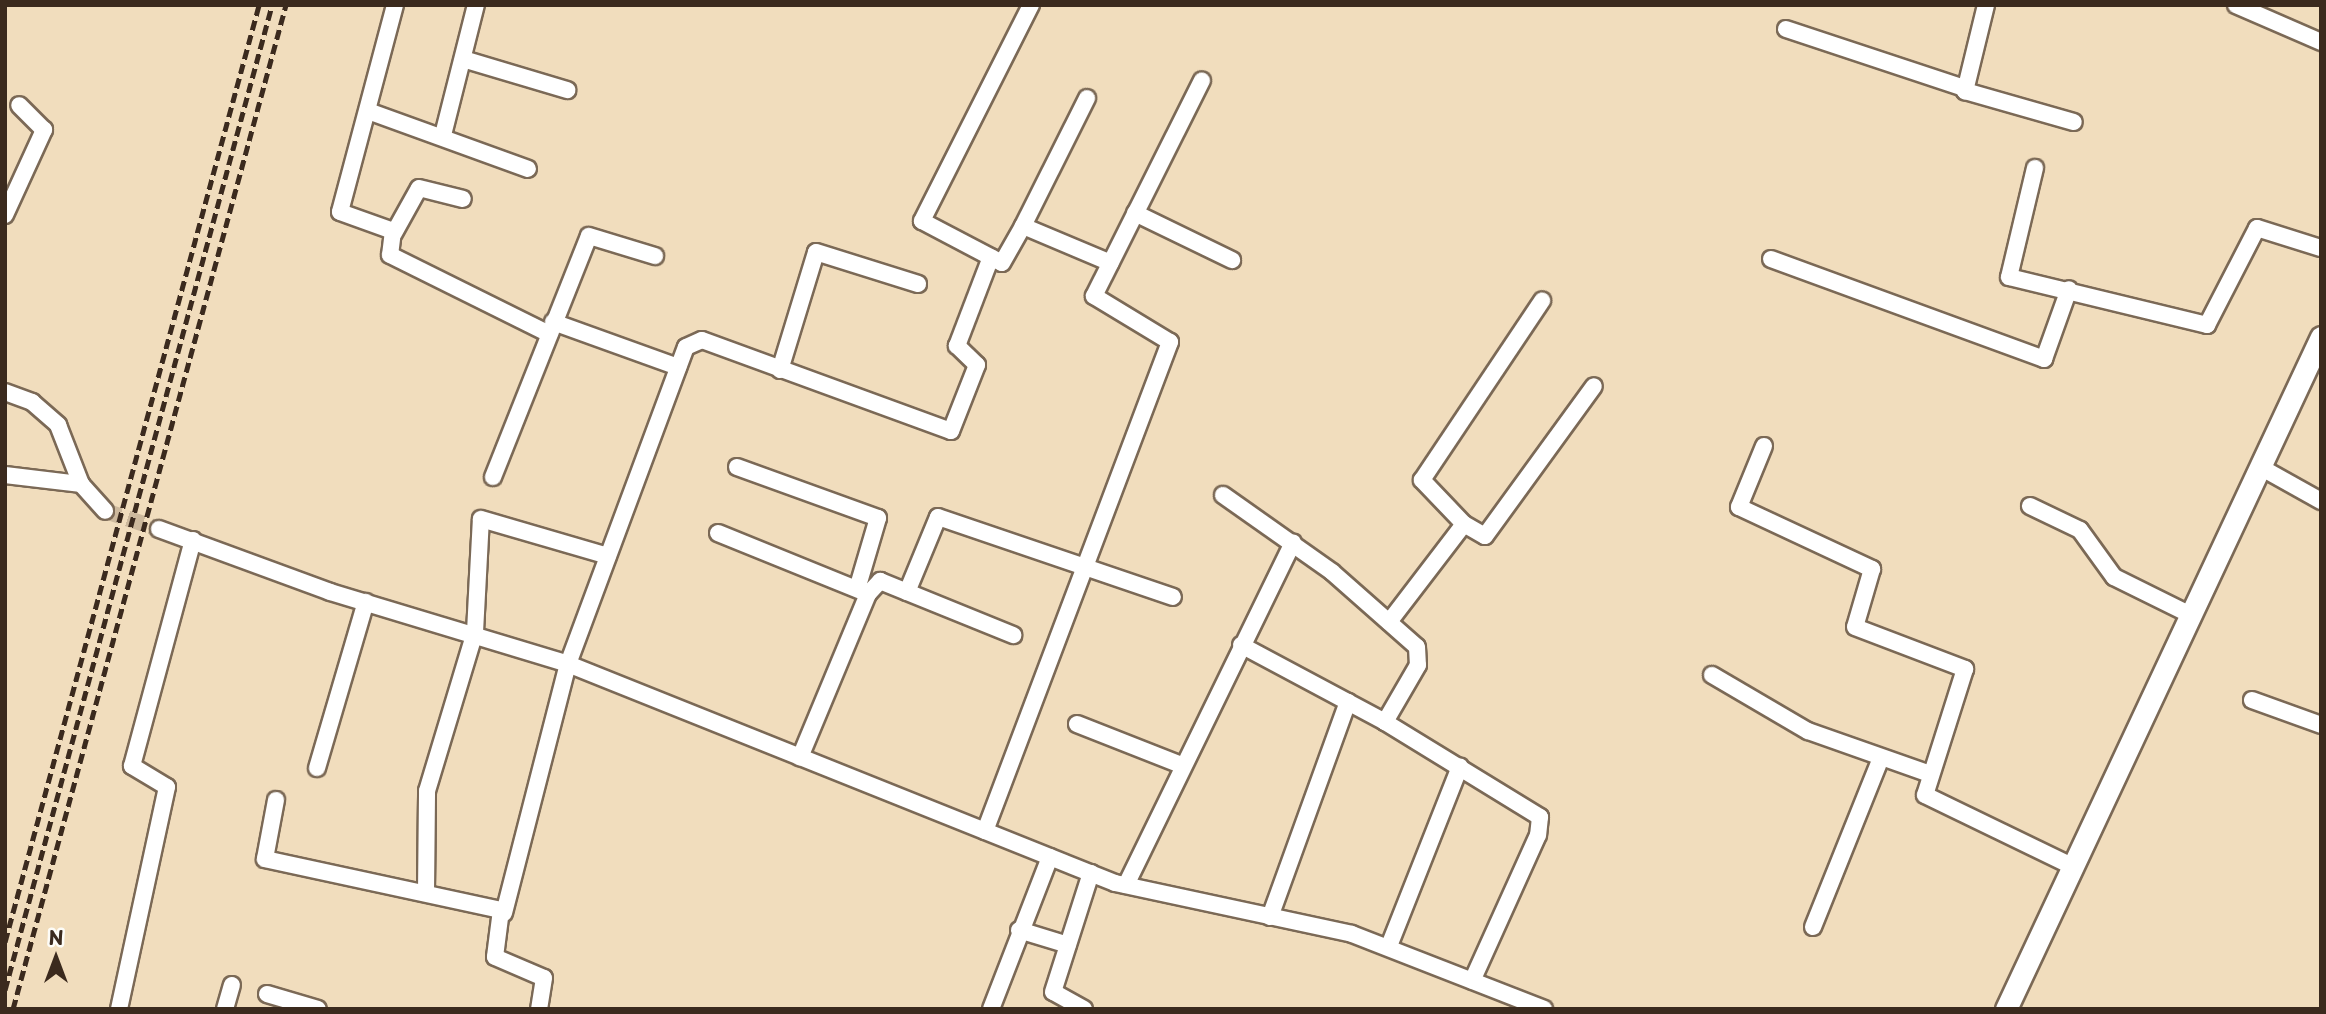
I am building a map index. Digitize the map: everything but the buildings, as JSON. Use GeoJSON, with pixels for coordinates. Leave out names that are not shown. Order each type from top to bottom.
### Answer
{"type":"FeatureCollection","features":[{"type":"Feature","properties":{"kind":"street"},"geometry":{"type":"LineString","coordinates":[[394,233],[340,212],[395,5]]}},
{"type":"Feature","properties":{"kind":"street"},"geometry":{"type":"LineString","coordinates":[[443,135],[476,5]]}},
{"type":"Feature","properties":{"kind":"street"},"geometry":{"type":"LineString","coordinates":[[1031,5],[922,219],[991,257],[1006,261],[1087,98]]}},
{"type":"Feature","properties":{"kind":"street"},"geometry":{"type":"LineString","coordinates":[[1964,88],[1986,5]]}},
{"type":"Feature","properties":{"kind":"street"},"geometry":{"type":"LineString","coordinates":[[2236,5],[2321,42]]}},
{"type":"Feature","properties":{"kind":"street"},"geometry":{"type":"LineString","coordinates":[[1786,29],[1964,88],[1968,95],[2074,122]]}},
{"type":"Feature","properties":{"kind":"street"},"geometry":{"type":"LineString","coordinates":[[463,59],[567,90]]}},
{"type":"Feature","properties":{"kind":"street"},"geometry":{"type":"LineString","coordinates":[[985,831],[1081,564],[1170,342],[1094,298],[1202,80]]}},
{"type":"Feature","properties":{"kind":"street"},"geometry":{"type":"LineString","coordinates":[[5,215],[44,130],[19,105]]}},
{"type":"Feature","properties":{"kind":"street"},"geometry":{"type":"LineString","coordinates":[[368,111],[443,135],[528,169]]}},
{"type":"Feature","properties":{"kind":"street"},"geometry":{"type":"LineString","coordinates":[[2035,168],[2007,275],[2210,325],[2257,228],[2321,248]]}},
{"type":"Feature","properties":{"kind":"street"},"geometry":{"type":"LineString","coordinates":[[463,199],[419,188],[394,233],[390,255],[551,328],[678,368]]}},
{"type":"Feature","properties":{"kind":"street"},"geometry":{"type":"LineString","coordinates":[[1135,213],[1233,260]]}},
{"type":"Feature","properties":{"kind":"street"},"geometry":{"type":"LineString","coordinates":[[1023,226],[1111,263]]}},
{"type":"Feature","properties":{"kind":"street"},"geometry":{"type":"LineString","coordinates":[[493,477],[589,236],[655,257]]}},
{"type":"Feature","properties":{"kind":"street"},"geometry":{"type":"LineString","coordinates":[[780,370],[816,252],[918,284]]}},
{"type":"Feature","properties":{"kind":"street"},"geometry":{"type":"LineString","coordinates":[[539,1009],[544,978],[495,957],[504,913],[568,664],[689,343],[702,340],[951,430],[977,365],[957,346],[991,257]]}},
{"type":"Feature","properties":{"kind":"street"},"geometry":{"type":"LineString","coordinates":[[1771,259],[2044,359],[2069,289]]}},
{"type":"Feature","properties":{"kind":"street"},"geometry":{"type":"LineString","coordinates":[[1542,301],[1421,481],[1464,524],[1486,535],[1594,386]]}},
{"type":"Feature","properties":{"kind":"street"},"geometry":{"type":"LineString","coordinates":[[2006,1009],[2321,337]]}},
{"type":"Feature","properties":{"kind":"street"},"geometry":{"type":"LineString","coordinates":[[5,392],[32,402],[58,425],[81,484],[104,511]]}},
{"type":"Feature","properties":{"kind":"street"},"geometry":{"type":"LineString","coordinates":[[1764,446],[1739,507],[1872,569],[1854,627],[1965,669],[1927,773],[1925,795],[2073,866]]}},
{"type":"Feature","properties":{"kind":"street"},"geometry":{"type":"LineString","coordinates":[[737,467],[878,518],[863,590],[800,757]]}},
{"type":"Feature","properties":{"kind":"street"},"geometry":{"type":"LineString","coordinates":[[2260,467],[2321,501]]}},
{"type":"Feature","properties":{"kind":"street"},"geometry":{"type":"LineString","coordinates":[[5,475],[81,484]]}},
{"type":"Feature","properties":{"kind":"street"},"geometry":{"type":"LineString","coordinates":[[1223,495],[1293,543],[1421,652],[1385,722]]}},
{"type":"Feature","properties":{"kind":"street"},"geometry":{"type":"LineString","coordinates":[[2030,506],[2080,530],[2114,577],[2191,615]]}},
{"type":"Feature","properties":{"kind":"street"},"geometry":{"type":"LineString","coordinates":[[907,592],[938,516],[1173,597]]}},
{"type":"Feature","properties":{"kind":"street"},"geometry":{"type":"LineString","coordinates":[[426,891],[429,781],[475,632],[481,519],[608,556]]}},
{"type":"Feature","properties":{"kind":"street"},"geometry":{"type":"LineString","coordinates":[[1389,622],[1464,524]]}},
{"type":"Feature","properties":{"kind":"street"},"geometry":{"type":"LineString","coordinates":[[159,529],[366,602],[475,632],[568,664],[1091,873],[1126,885],[1389,946],[1544,1009]]}},
{"type":"Feature","properties":{"kind":"street"},"geometry":{"type":"LineString","coordinates":[[718,533],[863,590]]}},
{"type":"Feature","properties":{"kind":"street"},"geometry":{"type":"LineString","coordinates":[[119,1009],[167,788],[132,766],[193,540]]}},
{"type":"Feature","properties":{"kind":"street"},"geometry":{"type":"LineString","coordinates":[[1126,885],[1181,765],[1293,543]]}},
{"type":"Feature","properties":{"kind":"street"},"geometry":{"type":"LineString","coordinates":[[863,590],[878,581],[1013,635]]}},
{"type":"Feature","properties":{"kind":"street"},"geometry":{"type":"LineString","coordinates":[[317,768],[366,602]]}},
{"type":"Feature","properties":{"kind":"street"},"geometry":{"type":"LineString","coordinates":[[1241,645],[1385,722],[1535,811],[1541,825],[1472,981]]}},
{"type":"Feature","properties":{"kind":"street"},"geometry":{"type":"LineString","coordinates":[[1712,675],[1808,731],[1927,773]]}},
{"type":"Feature","properties":{"kind":"street"},"geometry":{"type":"LineString","coordinates":[[2252,700],[2321,725]]}},
{"type":"Feature","properties":{"kind":"street"},"geometry":{"type":"LineString","coordinates":[[1270,917],[1348,702]]}},
{"type":"Feature","properties":{"kind":"street"},"geometry":{"type":"LineString","coordinates":[[1077,724],[1181,765]]}},
{"type":"Feature","properties":{"kind":"street"},"geometry":{"type":"LineString","coordinates":[[1813,927],[1881,758]]}},
{"type":"Feature","properties":{"kind":"street"},"geometry":{"type":"LineString","coordinates":[[1389,946],[1460,767]]}},
{"type":"Feature","properties":{"kind":"street"},"geometry":{"type":"LineString","coordinates":[[276,800],[265,859],[426,891],[504,913]]}},
{"type":"Feature","properties":{"kind":"street"},"geometry":{"type":"LineString","coordinates":[[991,1009],[1019,930],[1050,857]]}},
{"type":"Feature","properties":{"kind":"street"},"geometry":{"type":"LineString","coordinates":[[1084,1009],[1053,994],[1091,873]]}},
{"type":"Feature","properties":{"kind":"street"},"geometry":{"type":"LineString","coordinates":[[1019,930],[1068,945]]}},
{"type":"Feature","properties":{"kind":"street"},"geometry":{"type":"LineString","coordinates":[[225,1009],[232,985]]}},
{"type":"Feature","properties":{"kind":"street"},"geometry":{"type":"LineString","coordinates":[[267,994],[318,1009]]}},
{"type":"Feature","properties":{"kind":"tunnel"},"geometry":{"type":"LineString","coordinates":[[105,511],[159,529]]}},
{"type":"Feature","properties":{"kind":"railway"},"geometry":{"type":"LineString","coordinates":[[5,942],[259,5]]}},
{"type":"Feature","properties":{"kind":"railway"},"geometry":{"type":"LineString","coordinates":[[5,990],[272,5]]}},
{"type":"Feature","properties":{"kind":"railway"},"geometry":{"type":"LineString","coordinates":[[13,1009],[286,5]]}}]}
